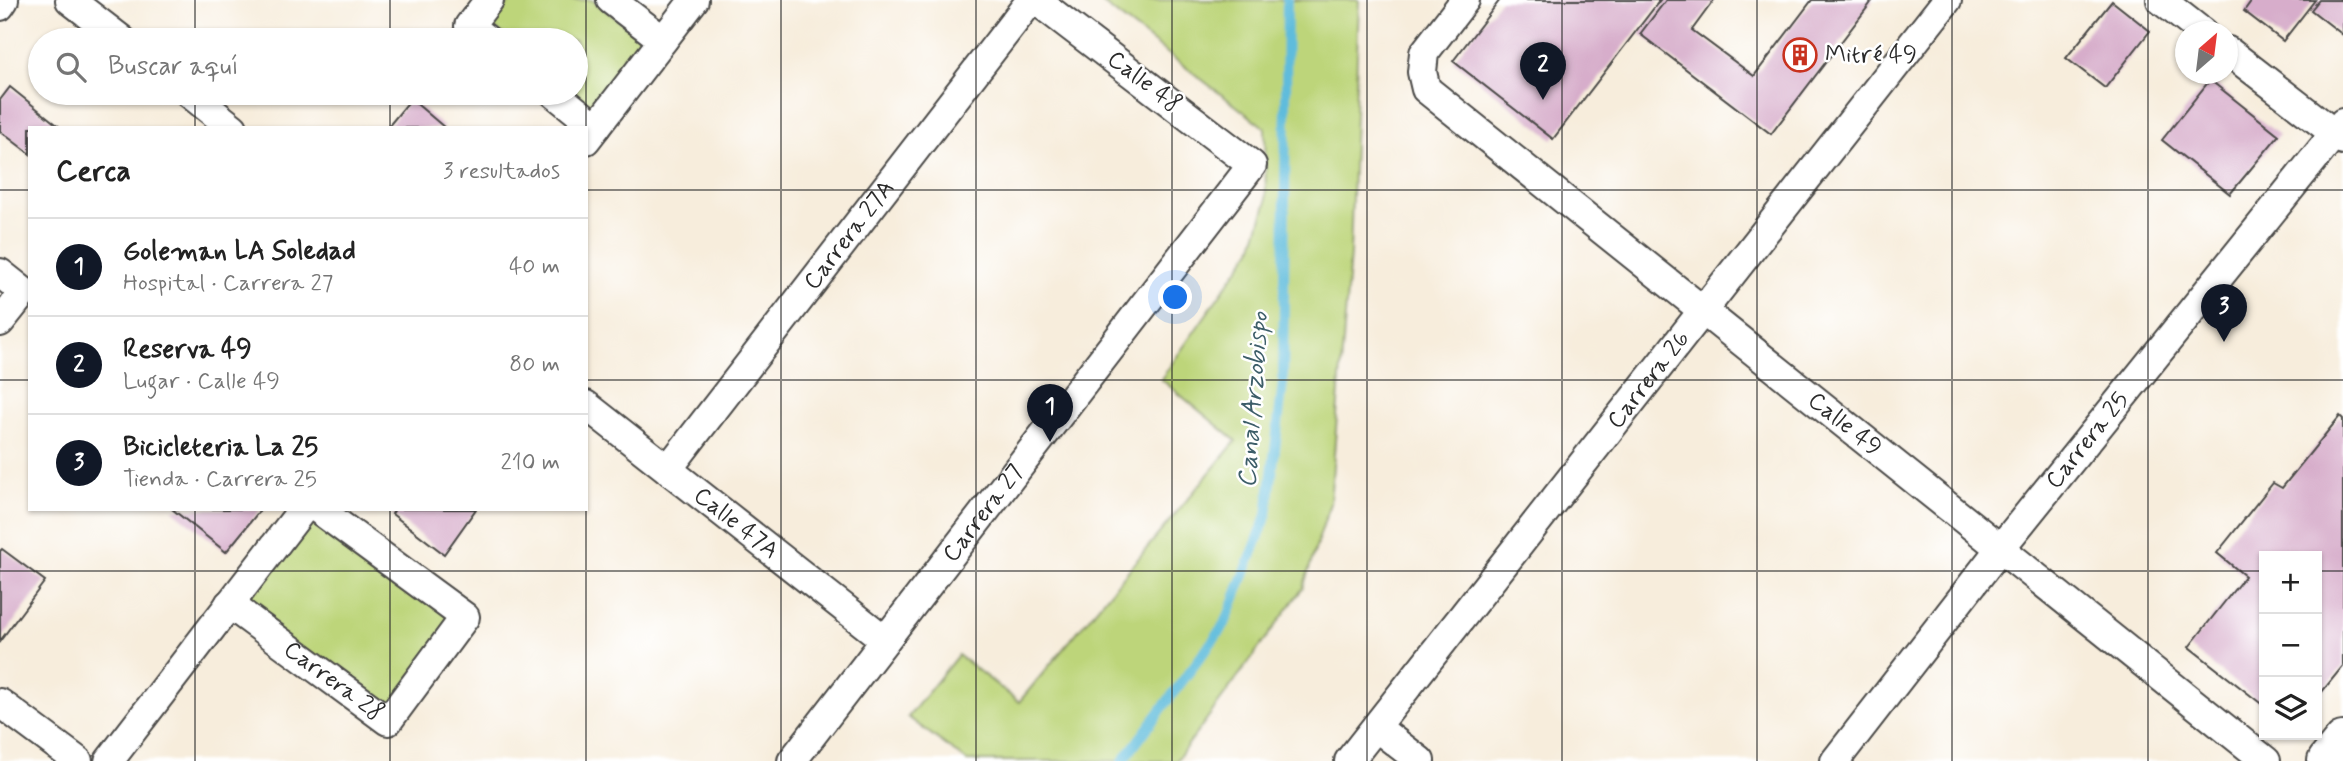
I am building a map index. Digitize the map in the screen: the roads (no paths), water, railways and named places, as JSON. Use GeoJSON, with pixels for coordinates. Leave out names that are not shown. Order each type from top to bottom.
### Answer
{"type":"FeatureCollection","features":[{"type":"Feature","properties":{"kind":"main road"},"geometry":{"type":"LineString","coordinates":[[2328,761],[2343,741]]}},
{"type":"Feature","properties":{"kind":"street"},"geometry":{"type":"LineString","coordinates":[[0,6],[4,0]]}},
{"type":"Feature","properties":{"kind":"street"},"geometry":{"type":"LineString","coordinates":[[71,0],[107,28]]}},
{"type":"Feature","properties":{"kind":"street"},"geometry":{"type":"LineString","coordinates":[[472,28],[469,26],[489,0]]}},
{"type":"Feature","properties":{"kind":"street"},"geometry":{"type":"LineString","coordinates":[[611,0],[663,40]]}},
{"type":"Feature","properties":{"kind":"street"},"geometry":{"type":"LineString","coordinates":[[591,133],[694,0]]}},
{"type":"Feature","properties":{"kind":"street","name":"Calle 48"},"geometry":{"type":"LineString","coordinates":[[1033,0],[1252,165]]}},
{"type":"Feature","properties":{"kind":"street","name":"Carrera 27A"},"geometry":{"type":"LineString","coordinates":[[668,469],[1033,0]]}},
{"type":"Feature","properties":{"kind":"street","name":"Calle 49"},"geometry":{"type":"LineString","coordinates":[[1465,0],[1424,53],[1422,72],[1426,89],[2266,761]]}},
{"type":"Feature","properties":{"kind":"street","name":"Carrera 26"},"geometry":{"type":"LineString","coordinates":[[1349,761],[1947,0]]}},
{"type":"Feature","properties":{"kind":"street"},"geometry":{"type":"LineString","coordinates":[[2161,0],[2188,21]]}},
{"type":"Feature","properties":{"kind":"street"},"geometry":{"type":"LineString","coordinates":[[2238,58],[2340,132]]}},
{"type":"Feature","properties":{"kind":"street"},"geometry":{"type":"LineString","coordinates":[[204,105],[230,126]]}},
{"type":"Feature","properties":{"kind":"street"},"geometry":{"type":"LineString","coordinates":[[565,105],[585,126]]}},
{"type":"Feature","properties":{"kind":"street","name":"Carrera 25"},"geometry":{"type":"LineString","coordinates":[[1835,761],[1999,550],[2340,132]]}},
{"type":"Feature","properties":{"kind":"street","name":"Carrera 27"},"geometry":{"type":"LineString","coordinates":[[792,761],[1252,165]]}},
{"type":"Feature","properties":{"kind":"street"},"geometry":{"type":"LineString","coordinates":[[0,273],[24,292],[0,322]]}},
{"type":"Feature","properties":{"kind":"street","name":"Calle 47A"},"geometry":{"type":"LineString","coordinates":[[588,407],[885,640]]}},
{"type":"Feature","properties":{"kind":"street"},"geometry":{"type":"LineString","coordinates":[[109,761],[301,511]]}},
{"type":"Feature","properties":{"kind":"street","name":"Carrera 28"},"geometry":{"type":"LineString","coordinates":[[229,604],[388,721],[465,617],[321,511]]}},
{"type":"Feature","properties":{"kind":"street"},"geometry":{"type":"LineString","coordinates":[[0,703],[78,761]]}},
{"type":"Feature","properties":{"kind":"street"},"geometry":{"type":"LineString","coordinates":[[1376,727],[1420,761]]}},
{"type":"Feature","properties":{"kind":"waterway","name":"Canal Arzobispo"},"geometry":{"type":"LineString","coordinates":[[1123,761],[1225,624],[1267,515],[1283,383],[1287,0]]}},
{"type":"Feature","properties":{"kind":"place","name":"Mitré 49"},"geometry":{"type":"Point","coordinates":[1800,55]}},
{"type":"Feature","properties":{"kind":"place","name":"Reserva 49"},"geometry":{"type":"Point","coordinates":[1543,100]}},
{"type":"Feature","properties":{"kind":"place","name":"Bicicleteria La 25"},"geometry":{"type":"Point","coordinates":[2224,342]}},
{"type":"Feature","properties":{"kind":"place","name":"Goleman LA Soledad"},"geometry":{"type":"Point","coordinates":[1050,442]}}]}
